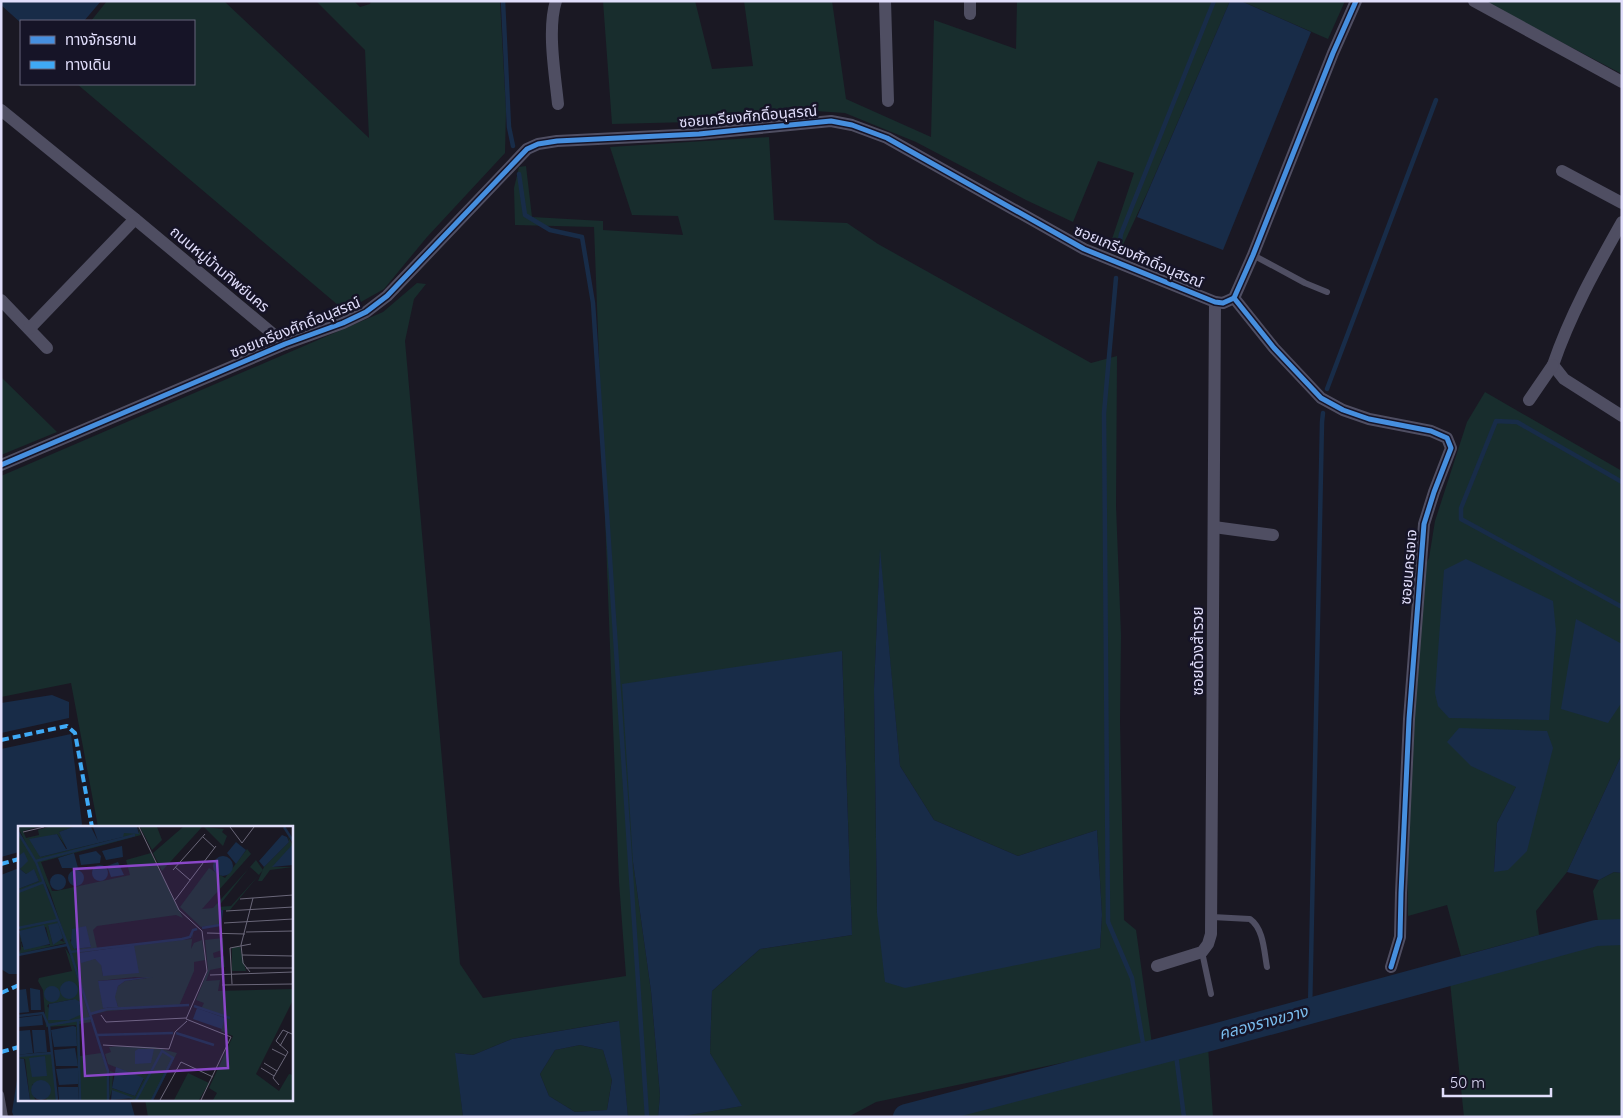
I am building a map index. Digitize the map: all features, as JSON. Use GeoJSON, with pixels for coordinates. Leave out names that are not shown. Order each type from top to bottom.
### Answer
{"type":"FeatureCollection","features":[{"type":"Feature","properties":{"kind":"street"},"geometry":{"type":"LineString","coordinates":[[556,1],[552,20],[552,35],[558,104]]}},
{"type":"Feature","properties":{"kind":"street"},"geometry":{"type":"LineString","coordinates":[[885,1],[888,101]]}},
{"type":"Feature","properties":{"kind":"street"},"geometry":{"type":"LineString","coordinates":[[1234,298],[1253,255],[1333,53],[1356,1]]}},
{"type":"Feature","properties":{"kind":"street"},"geometry":{"type":"LineString","coordinates":[[1474,1],[1622,82]]}},
{"type":"Feature","properties":{"kind":"street","name":"ถนนหมู่บ้านทิพย์นคร"},"geometry":{"type":"LineString","coordinates":[[1,110],[284,344]]}},
{"type":"Feature","properties":{"kind":"street","name":"ซอยเกรียงศักดิ์อนุสรณ์"},"geometry":{"type":"LineString","coordinates":[[1,465],[284,344],[343,323],[366,312],[387,296],[527,149],[538,144],[557,141],[699,134],[832,121],[852,125],[887,138],[1084,249],[1215,302],[1223,303],[1234,298]]}},
{"type":"Feature","properties":{"kind":"street"},"geometry":{"type":"LineString","coordinates":[[1562,171],[1622,203]]}},
{"type":"Feature","properties":{"kind":"street"},"geometry":{"type":"LineString","coordinates":[[29,329],[135,219]]}},
{"type":"Feature","properties":{"kind":"street"},"geometry":{"type":"LineString","coordinates":[[1529,400],[1553,365],[1592,274],[1622,222]]}},
{"type":"Feature","properties":{"kind":"street","name":"ซอยนครเจเจ"},"geometry":{"type":"LineString","coordinates":[[1234,298],[1274,348],[1321,398],[1343,410],[1369,419],[1431,432],[1447,438],[1451,448],[1424,524],[1409,729],[1400,937],[1391,967]]}},
{"type":"Feature","properties":{"kind":"street"},"geometry":{"type":"LineString","coordinates":[[1,300],[47,348]]}},
{"type":"Feature","properties":{"kind":"street","name":"ซอยด้วงสำรวย"},"geometry":{"type":"LineString","coordinates":[[1202,952],[1211,934],[1212,916],[1215,302]]}},
{"type":"Feature","properties":{"kind":"street"},"geometry":{"type":"LineString","coordinates":[[1553,365],[1564,379],[1622,416]]}},
{"type":"Feature","properties":{"kind":"street"},"geometry":{"type":"LineString","coordinates":[[1214,527],[1273,535]]}},
{"type":"Feature","properties":{"kind":"street"},"geometry":{"type":"LineString","coordinates":[[1158,966],[1202,952]]}},
{"type":"Feature","properties":{"kind":"lane"},"geometry":{"type":"LineString","coordinates":[[1253,255],[1305,283],[1327,292]]}},
{"type":"Feature","properties":{"kind":"lane"},"geometry":{"type":"LineString","coordinates":[[1212,916],[1250,919],[1256,922],[1260,932],[1267,967]]}},
{"type":"Feature","properties":{"kind":"lane"},"geometry":{"type":"LineString","coordinates":[[1202,952],[1211,994]]}},
{"type":"Feature","properties":{"kind":"lane"},"geometry":{"type":"LineString","coordinates":[[1,1094],[5,1117]]}},
{"type":"Feature","properties":{"kind":"green space"},"geometry":{"type":"Polygon","coordinates":[[[107,1],[224,1],[369,138],[365,50],[316,1],[354,1],[360,7],[370,4],[371,1],[500,2],[506,110],[505,153],[427,237],[384,289],[345,311],[78,85],[195,85],[195,20],[92,20],[107,1]]]}},
{"type":"Feature","properties":{"kind":"green space"},"geometry":{"type":"Polygon","coordinates":[[[603,1],[695,1],[712,69],[753,66],[744,1],[832,1],[846,99],[931,137],[934,20],[1016,49],[1017,1],[1230,1],[1123,245],[1111,242],[1134,173],[1098,161],[1073,222],[1026,200],[916,142],[845,113],[815,111],[730,121],[612,124],[603,1]]]}},
{"type":"Feature","properties":{"kind":"green space"},"geometry":{"type":"Polygon","coordinates":[[[1241,1],[1345,1],[1328,39],[1241,1]]]}},
{"type":"Feature","properties":{"kind":"green space"},"geometry":{"type":"Polygon","coordinates":[[[1483,1],[1622,1],[1622,74],[1483,1]]]}},
{"type":"Feature","properties":{"kind":"green space"},"geometry":{"type":"Polygon","coordinates":[[[769,137],[774,220],[847,223],[878,244],[1091,363],[1117,356],[1116,506],[1121,635],[1120,722],[1124,920],[1136,930],[1152,1044],[876,1102],[848,1117],[678,1117],[741,1106],[710,1053],[712,991],[760,949],[852,935],[842,651],[633,862],[651,991],[660,1095],[658,1117],[628,1117],[618,1021],[512,1039],[473,1055],[456,1053],[463,1117],[148,1117],[145,1100],[292,1100],[292,826],[98,826],[71,683],[1,697],[1,476],[383,312],[417,283],[426,284],[414,299],[405,341],[460,964],[483,998],[626,976],[619,882],[594,227],[515,225],[514,188],[519,167],[526,166],[532,217],[603,221],[603,230],[683,235],[678,216],[632,215],[610,147],[769,137]],[[880,555],[874,689],[877,913],[1100,948],[1102,915],[1097,830],[1018,856],[934,820],[900,766],[880,555]]]}},
{"type":"Feature","properties":{"kind":"green space"},"geometry":{"type":"Polygon","coordinates":[[[1,377],[57,432],[1,455],[1,377]]]}},
{"type":"Feature","properties":{"kind":"green space"},"geometry":{"type":"Polygon","coordinates":[[[1485,392],[1622,471],[1622,754],[1567,872],[1536,911],[1539,935],[1461,956],[1447,905],[1408,916],[1407,829],[1424,568],[1429,558],[1435,521],[1467,422],[1485,392]],[[1516,787],[1497,823],[1494,871],[1516,787]]]}},
{"type":"Feature","properties":{"kind":"green space"},"geometry":{"type":"Polygon","coordinates":[[[1614,872],[1622,873],[1622,922],[1598,921],[1593,891],[1599,880],[1614,872]]]}},
{"type":"Feature","properties":{"kind":"green space"},"geometry":{"type":"Polygon","coordinates":[[[1597,937],[1622,937],[1622,1117],[1464,1117],[1450,982],[1597,937]]]}},
{"type":"Feature","properties":{"kind":"green space"},"geometry":{"type":"Polygon","coordinates":[[[580,1045],[603,1050],[612,1079],[607,1110],[575,1112],[549,1096],[540,1074],[555,1050],[580,1045]]]}},
{"type":"Feature","properties":{"kind":"green space"},"geometry":{"type":"Polygon","coordinates":[[[1208,1047],[1213,1117],[949,1117],[1208,1047]]]}},
{"type":"Feature","properties":{"kind":"water"},"geometry":{"type":"Polygon","coordinates":[[[1,1],[101,1],[85,20],[20,20],[20,22],[1,5],[1,1]]]}},
{"type":"Feature","properties":{"kind":"water"},"geometry":{"type":"Polygon","coordinates":[[[1230,1],[1241,1],[1311,32],[1223,250],[1137,217],[1230,1]]]}},
{"type":"Feature","properties":{"kind":"water"},"geometry":{"type":"Polygon","coordinates":[[[880,549],[900,766],[934,820],[1018,856],[1097,830],[1102,915],[1100,948],[905,988],[885,982],[877,913],[874,689],[880,549]]]}},
{"type":"Feature","properties":{"kind":"water"},"geometry":{"type":"Polygon","coordinates":[[[1466,559],[1553,601],[1556,631],[1549,720],[1449,718],[1438,706],[1435,693],[1444,570],[1466,559]]]}},
{"type":"Feature","properties":{"kind":"water"},"geometry":{"type":"Polygon","coordinates":[[[1576,619],[1622,644],[1622,702],[1608,723],[1561,709],[1576,619]]]}},
{"type":"Feature","properties":{"kind":"water"},"geometry":{"type":"Polygon","coordinates":[[[842,651],[852,935],[760,949],[712,991],[710,1053],[742,1106],[678,1117],[658,1117],[660,1095],[651,991],[633,862],[622,684],[842,651]]]}},
{"type":"Feature","properties":{"kind":"water"},"geometry":{"type":"Polygon","coordinates":[[[52,695],[69,702],[69,718],[1,733],[1,703],[52,695]]]}},
{"type":"Feature","properties":{"kind":"water"},"geometry":{"type":"Polygon","coordinates":[[[1459,728],[1547,731],[1553,748],[1527,851],[1508,870],[1494,872],[1497,823],[1516,787],[1471,766],[1447,742],[1459,728]]]}},
{"type":"Feature","properties":{"kind":"water"},"geometry":{"type":"Polygon","coordinates":[[[71,734],[81,826],[18,826],[18,852],[1,857],[1,749],[71,734]]]}},
{"type":"Feature","properties":{"kind":"water"},"geometry":{"type":"Polygon","coordinates":[[[1622,754],[1622,873],[1614,872],[1599,880],[1567,872],[1622,754]]]}},
{"type":"Feature","properties":{"kind":"water"},"geometry":{"type":"Polygon","coordinates":[[[18,868],[18,974],[9,974],[1,969],[1,875],[18,868]]]}},
{"type":"Feature","properties":{"kind":"water"},"geometry":{"type":"Polygon","coordinates":[[[619,1021],[628,1117],[463,1117],[455,1053],[473,1055],[512,1039],[619,1021]],[[580,1045],[555,1050],[540,1074],[549,1096],[575,1112],[607,1110],[612,1080],[603,1050],[580,1045]]]}},
{"type":"Feature","properties":{"kind":"water"},"geometry":{"type":"Polygon","coordinates":[[[18,1073],[18,1100],[130,1100],[135,1117],[14,1117],[12,1112],[18,1073]]]}},
{"type":"Feature","properties":{"kind":"waterway"},"geometry":{"type":"LineString","coordinates":[[503,1],[509,127],[513,146]]}},
{"type":"Feature","properties":{"kind":"waterway"},"geometry":{"type":"LineString","coordinates":[[1120,240],[1214,1]]}},
{"type":"Feature","properties":{"kind":"waterway"},"geometry":{"type":"LineString","coordinates":[[1327,389],[1436,100]]}},
{"type":"Feature","properties":{"kind":"waterway"},"geometry":{"type":"LineString","coordinates":[[519,174],[525,215],[550,230],[582,237],[593,303],[647,1117]]}},
{"type":"Feature","properties":{"kind":"waterway"},"geometry":{"type":"LineString","coordinates":[[1116,278],[1104,413],[1108,922],[1132,978],[1145,1055]]}},
{"type":"Feature","properties":{"kind":"waterway"},"geometry":{"type":"LineString","coordinates":[[1310,1011],[1323,413]]}},
{"type":"Feature","properties":{"kind":"waterway"},"geometry":{"type":"LineString","coordinates":[[1622,482],[1517,422],[1496,421],[1461,508],[1461,519],[1622,607]]}},
{"type":"Feature","properties":{"kind":"waterway","name":"คลองรางขวาง"},"geometry":{"type":"LineString","coordinates":[[906,1117],[1210,1038],[1596,933],[1622,932]]}},
{"type":"Feature","properties":{"kind":"waterway"},"geometry":{"type":"LineString","coordinates":[[1175,1047],[1184,1117]]}},
{"type":"Feature","properties":{"kind":"marked path"},"geometry":{"type":"LineString","coordinates":[[1,740],[67,726],[75,733],[92,826]]}},
{"type":"Feature","properties":{"kind":"marked path"},"geometry":{"type":"LineString","coordinates":[[1,864],[18,859]]}},
{"type":"Feature","properties":{"kind":"marked path"},"geometry":{"type":"LineString","coordinates":[[1,993],[18,985]]}},
{"type":"Feature","properties":{"kind":"marked path"},"geometry":{"type":"LineString","coordinates":[[1,1052],[18,1047]]}},
{"type":"Feature","properties":{"kind":"cycle path"},"geometry":{"type":"LineString","coordinates":[[1,465],[285,344],[343,323],[366,312],[387,296],[527,149],[538,144],[557,141],[699,134],[831,121],[852,125],[887,138],[1084,249],[1215,302],[1223,303],[1234,298],[1253,255],[1333,53],[1356,1]]}},
{"type":"Feature","properties":{"kind":"cycle path"},"geometry":{"type":"LineString","coordinates":[[1234,298],[1274,348],[1321,398],[1343,410],[1369,419],[1431,431],[1447,438],[1451,448],[1424,524],[1409,719],[1400,937],[1391,967]]}}]}
